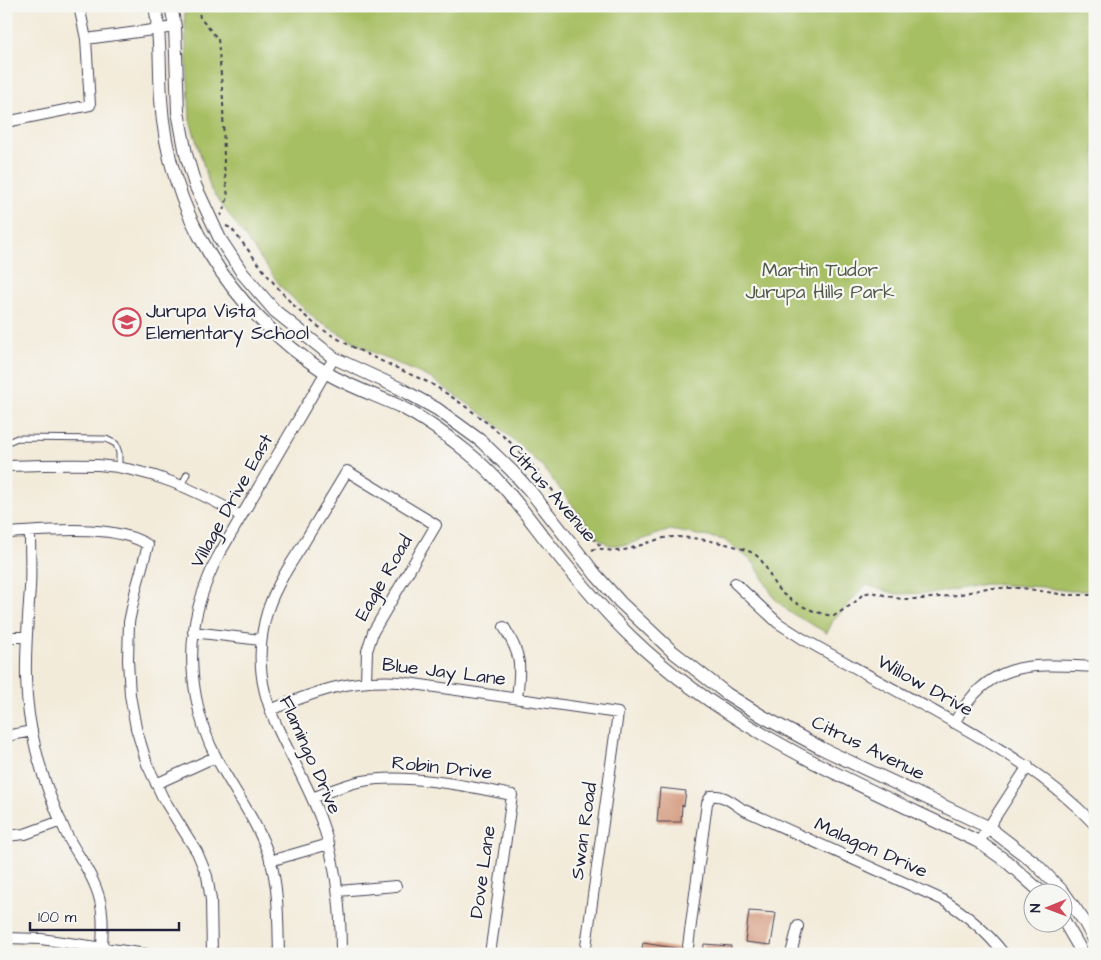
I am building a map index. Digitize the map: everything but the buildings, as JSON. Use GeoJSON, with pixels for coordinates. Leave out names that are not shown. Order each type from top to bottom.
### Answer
{"type":"FeatureCollection","features":[{"type":"Feature","properties":{"kind":"street"},"geometry":{"type":"LineString","coordinates":[[6,122],[90,105],[91,92],[86,39],[79,6]]}},
{"type":"Feature","properties":{"kind":"street","name":"Citrus Avenue"},"geometry":{"type":"LineString","coordinates":[[155,6],[159,30],[160,97],[164,128],[175,176],[193,223],[215,263],[240,296],[269,328],[326,373],[401,408],[446,435],[471,454],[516,500],[608,614],[659,662],[714,705],[780,745],[979,842],[1006,861],[1030,882]]}},
{"type":"Feature","properties":{"kind":"street","name":"Citrus Avenue"},"geometry":{"type":"LineString","coordinates":[[172,6],[176,27],[178,112],[195,185],[220,240],[243,274],[275,311],[334,358],[399,388],[437,409],[481,441],[531,492],[596,575],[620,602],[672,651],[727,694],[762,716],[823,749],[988,827],[1035,863],[1053,882]]}},
{"type":"Feature","properties":{"kind":"street"},"geometry":{"type":"LineString","coordinates":[[86,39],[176,27]]}},
{"type":"Feature","properties":{"kind":"street","name":"Village Drive East"},"geometry":{"type":"LineString","coordinates":[[279,954],[277,906],[270,861],[252,817],[215,757],[204,728],[193,671],[193,632],[210,574],[223,547],[334,358]]}},
{"type":"Feature","properties":{"kind":"street"},"geometry":{"type":"LineString","coordinates":[[6,466],[76,465],[119,468],[154,476],[181,486],[241,516]]}},
{"type":"Feature","properties":{"kind":"street","name":"Flamingo Drive"},"geometry":{"type":"LineString","coordinates":[[341,954],[338,891],[329,844],[312,798],[270,710],[262,681],[261,640],[275,591],[347,471],[436,524]]}},
{"type":"Feature","properties":{"kind":"street","name":"Eagle Road"},"geometry":{"type":"LineString","coordinates":[[366,681],[367,651],[373,632],[436,524]]}},
{"type":"Feature","properties":{"kind":"street"},"geometry":{"type":"LineString","coordinates":[[30,532],[26,692],[32,732],[40,768],[60,821],[97,889],[103,915],[102,948]]}},
{"type":"Feature","properties":{"kind":"street"},"geometry":{"type":"LineString","coordinates":[[6,533],[106,532],[138,539],[148,545],[129,622],[128,679],[139,741],[156,784],[197,852],[205,870],[211,900],[212,954]]}},
{"type":"Feature","properties":{"kind":"street","name":"Willow Drive"},"geometry":{"type":"LineString","coordinates":[[735,583],[778,623],[803,639],[954,722],[1028,766],[1095,824]]}},
{"type":"Feature","properties":{"kind":"street"},"geometry":{"type":"LineString","coordinates":[[504,627],[515,645],[519,657],[520,671],[517,698]]}},
{"type":"Feature","properties":{"kind":"street"},"geometry":{"type":"LineString","coordinates":[[193,632],[261,640]]}},
{"type":"Feature","properties":{"kind":"street"},"geometry":{"type":"LineString","coordinates":[[6,637],[26,637]]}},
{"type":"Feature","properties":{"kind":"street"},"geometry":{"type":"LineString","coordinates":[[954,722],[973,694],[986,682],[1003,673],[1028,666],[1042,665],[1095,667]]}},
{"type":"Feature","properties":{"kind":"street","name":"Blue Jay Lane"},"geometry":{"type":"LineString","coordinates":[[270,710],[329,688],[366,681],[400,682],[618,713]]}},
{"type":"Feature","properties":{"kind":"street","name":"Swan Road"},"geometry":{"type":"LineString","coordinates":[[585,954],[618,713]]}},
{"type":"Feature","properties":{"kind":"street"},"geometry":{"type":"LineString","coordinates":[[6,736],[32,732]]}},
{"type":"Feature","properties":{"kind":"street"},"geometry":{"type":"LineString","coordinates":[[156,784],[215,757]]}},
{"type":"Feature","properties":{"kind":"street"},"geometry":{"type":"LineString","coordinates":[[979,842],[1028,766]]}},
{"type":"Feature","properties":{"kind":"street","name":"Robin Drive"},"geometry":{"type":"LineString","coordinates":[[312,798],[354,783],[387,779],[419,780],[512,795]]}},
{"type":"Feature","properties":{"kind":"street","name":"Dove Lane"},"geometry":{"type":"LineString","coordinates":[[490,954],[512,795]]}},
{"type":"Feature","properties":{"kind":"street","name":"Malagon Drive"},"geometry":{"type":"LineString","coordinates":[[687,954],[706,813],[711,796],[723,796],[742,809],[943,900],[986,933],[1004,954]]}},
{"type":"Feature","properties":{"kind":"street"},"geometry":{"type":"LineString","coordinates":[[6,836],[25,834],[60,821]]}},
{"type":"Feature","properties":{"kind":"street"},"geometry":{"type":"LineString","coordinates":[[270,861],[329,844]]}},
{"type":"Feature","properties":{"kind":"street"},"geometry":{"type":"LineString","coordinates":[[338,891],[396,886]]}},
{"type":"Feature","properties":{"kind":"street","name":"Citrus Avenue"},"geometry":{"type":"LineString","coordinates":[[1074,910],[1095,941]]}},
{"type":"Feature","properties":{"kind":"street"},"geometry":{"type":"LineString","coordinates":[[791,954],[798,926]]}},
{"type":"Feature","properties":{"kind":"street"},"geometry":{"type":"LineString","coordinates":[[1070,932],[1083,954]]}},
{"type":"Feature","properties":{"kind":"street"},"geometry":{"type":"LineString","coordinates":[[6,938],[41,939],[146,954]]}},
{"type":"Feature","properties":{"kind":"lane"},"geometry":{"type":"LineString","coordinates":[[6,444],[17,438],[106,439],[116,444],[119,453],[119,468]]}},
{"type":"Feature","properties":{"kind":"lane"},"geometry":{"type":"LineString","coordinates":[[181,486],[187,474]]}},
{"type":"Feature","properties":{"kind":"path"},"geometry":{"type":"LineString","coordinates":[[198,6],[200,18],[218,39],[223,100],[224,166],[228,197],[219,222]]}},
{"type":"Feature","properties":{"kind":"path"},"geometry":{"type":"LineString","coordinates":[[225,225],[231,228],[281,292],[301,312],[325,331],[432,385],[472,411],[500,433],[533,465],[587,533],[604,549]]}},
{"type":"Feature","properties":{"kind":"path"},"geometry":{"type":"LineString","coordinates":[[586,552],[598,548],[616,552],[672,537],[721,542],[741,547],[756,555],[768,570],[776,586],[798,604],[823,615],[834,616],[854,603],[862,594],[871,592],[901,599],[957,595],[987,588],[1022,588],[1066,595],[1095,595]]}},
{"type":"Feature","properties":{"kind":"green space","name":"Martin Tudor Jurupa Hills Park"},"geometry":{"type":"Polygon","coordinates":[[[184,6],[1095,6],[1095,591],[1069,591],[1042,587],[985,584],[935,593],[896,594],[866,585],[833,621],[827,633],[789,612],[774,598],[754,563],[725,540],[670,530],[626,545],[609,545],[598,538],[542,466],[491,420],[432,379],[372,352],[316,320],[282,288],[211,190],[190,120],[184,6]]]}},
{"type":"Feature","properties":{"kind":"place","name":"Jurupa Vista Elementary School"},"geometry":{"type":"Point","coordinates":[127,322]}}]}
